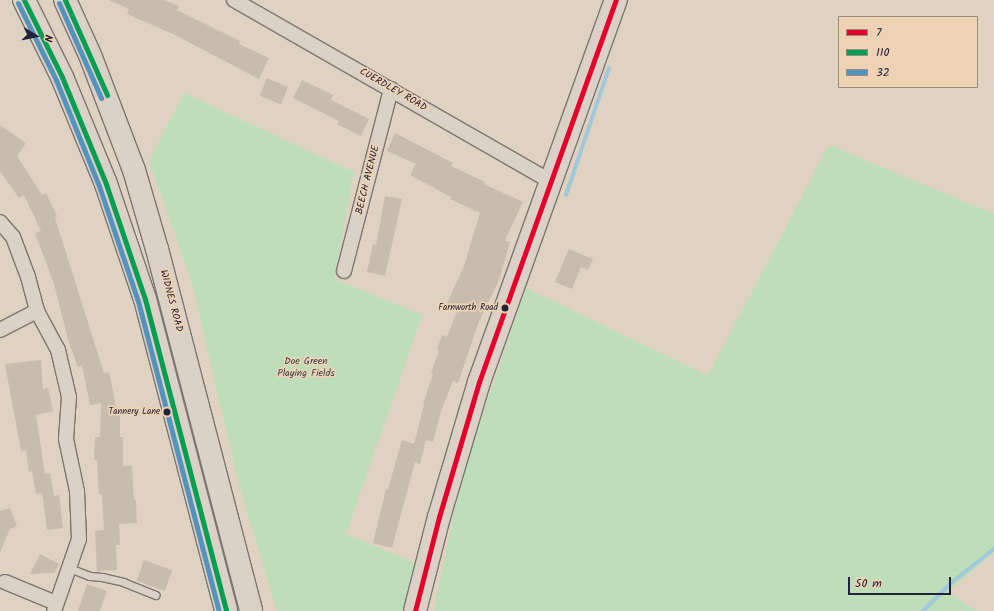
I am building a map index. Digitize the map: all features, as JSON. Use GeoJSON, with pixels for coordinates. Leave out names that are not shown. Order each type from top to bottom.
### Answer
{"type":"FeatureCollection","features":[{"type":"Feature","properties":{"kind":"main road"},"geometry":{"type":"LineString","coordinates":[[24,0],[62,77],[106,184],[145,300],[226,611]]}},
{"type":"Feature","properties":{"kind":"main road","name":"WIDNES ROAD"},"geometry":{"type":"LineString","coordinates":[[65,0],[108,97],[136,177],[182,341],[251,611]]}},
{"type":"Feature","properties":{"kind":"main road"},"geometry":{"type":"LineString","coordinates":[[415,611],[461,438],[479,382],[616,0]]}},
{"type":"Feature","properties":{"kind":"street","name":"CUERDLEY ROAD"},"geometry":{"type":"LineString","coordinates":[[234,0],[552,182]]}},
{"type":"Feature","properties":{"kind":"street","name":"BEECH AVENUE"},"geometry":{"type":"LineString","coordinates":[[344,271],[391,89]]}},
{"type":"Feature","properties":{"kind":"street"},"geometry":{"type":"LineString","coordinates":[[0,222],[13,237],[28,277],[37,311],[58,350],[69,397],[66,439],[77,491],[79,539],[55,607],[5,582]]}},
{"type":"Feature","properties":{"kind":"street"},"geometry":{"type":"LineString","coordinates":[[0,330],[37,311]]}},
{"type":"Feature","properties":{"kind":"lane"},"geometry":{"type":"LineString","coordinates":[[69,568],[90,576],[123,582],[156,595]]}},
{"type":"Feature","properties":{"kind":"green space","name":"Doe Green Playing Fields"},"geometry":{"type":"Polygon","coordinates":[[[184,93],[354,172],[334,279],[422,315],[346,534],[417,564],[402,611],[277,611],[238,481],[192,283],[149,161],[184,93]]]}},
{"type":"Feature","properties":{"kind":"green space"},"geometry":{"type":"Polygon","coordinates":[[[829,145],[994,214],[994,553],[947,592],[977,611],[434,611],[462,475],[526,288],[708,376],[829,145]]]}},
{"type":"Feature","properties":{"kind":"green space"},"geometry":{"type":"Polygon","coordinates":[[[217,505],[243,611],[233,611],[207,507],[217,505]]]}},
{"type":"Feature","properties":{"kind":"building"},"geometry":{"type":"Polygon","coordinates":[[[109,0],[165,0],[179,6],[177,10],[240,41],[239,44],[269,58],[259,79],[175,35],[127,14],[129,9],[109,0]]]}},
{"type":"Feature","properties":{"kind":"building"},"geometry":{"type":"Polygon","coordinates":[[[267,78],[288,87],[281,104],[260,95],[267,78]]]}},
{"type":"Feature","properties":{"kind":"building"},"geometry":{"type":"Polygon","coordinates":[[[302,80],[333,95],[331,100],[369,119],[361,136],[337,124],[339,121],[293,98],[302,80]]]}},
{"type":"Feature","properties":{"kind":"building"},"geometry":{"type":"Polygon","coordinates":[[[0,125],[26,143],[17,156],[42,195],[46,193],[57,216],[55,218],[104,373],[109,372],[116,407],[120,407],[120,437],[123,437],[123,466],[132,466],[137,523],[119,524],[120,545],[116,545],[117,570],[97,571],[95,531],[104,530],[102,494],[99,494],[97,460],[94,460],[95,437],[100,437],[101,403],[90,405],[82,365],[78,367],[69,343],[54,284],[35,233],[41,231],[24,195],[19,198],[0,171],[0,125]]]}},
{"type":"Feature","properties":{"kind":"building"},"geometry":{"type":"Polygon","coordinates":[[[395,133],[453,163],[451,166],[485,182],[484,184],[523,202],[505,240],[510,242],[499,280],[478,324],[458,383],[453,381],[441,411],[433,442],[426,440],[420,464],[415,462],[392,548],[373,543],[386,489],[388,489],[402,440],[414,444],[423,404],[433,374],[431,373],[439,351],[437,350],[442,335],[447,337],[457,311],[446,306],[464,266],[480,213],[450,199],[451,197],[410,175],[416,164],[387,151],[395,133]]]}},
{"type":"Feature","properties":{"kind":"building"},"geometry":{"type":"Polygon","coordinates":[[[385,196],[402,199],[385,276],[367,272],[373,244],[376,245],[385,196]]]}},
{"type":"Feature","properties":{"kind":"building"},"geometry":{"type":"Polygon","coordinates":[[[569,249],[593,259],[588,270],[581,267],[572,289],[555,282],[569,249]]]}},
{"type":"Feature","properties":{"kind":"building"},"geometry":{"type":"Polygon","coordinates":[[[41,360],[43,389],[48,388],[53,411],[36,415],[45,474],[50,473],[54,496],[59,495],[63,528],[47,530],[42,493],[36,494],[32,471],[29,472],[26,450],[21,451],[5,364],[41,360]]]}},
{"type":"Feature","properties":{"kind":"building"},"geometry":{"type":"Polygon","coordinates":[[[10,508],[17,526],[10,529],[0,552],[0,511],[10,508]]]}},
{"type":"Feature","properties":{"kind":"building"},"geometry":{"type":"Polygon","coordinates":[[[40,554],[59,564],[54,573],[30,574],[40,554]]]}},
{"type":"Feature","properties":{"kind":"building"},"geometry":{"type":"Polygon","coordinates":[[[144,560],[172,570],[165,591],[136,581],[144,560]]]}},
{"type":"Feature","properties":{"kind":"building"},"geometry":{"type":"Polygon","coordinates":[[[87,584],[107,591],[100,611],[78,611],[87,584]]]}},
{"type":"Feature","properties":{"kind":"waterway"},"geometry":{"type":"LineString","coordinates":[[566,195],[609,68]]}},
{"type":"Feature","properties":{"kind":"waterway"},"geometry":{"type":"LineString","coordinates":[[923,611],[951,583],[994,549]]}},
{"type":"Feature","properties":{"kind":"transit line","name":"110"},"geometry":{"type":"LineString","coordinates":[[24,0],[62,77],[106,184],[145,299],[226,611]]}},
{"type":"Feature","properties":{"kind":"transit line","name":"110"},"geometry":{"type":"LineString","coordinates":[[65,0],[107,95]]}},
{"type":"Feature","properties":{"kind":"transit line","name":"7"},"geometry":{"type":"LineString","coordinates":[[415,611],[439,517],[479,382],[616,0]]}},
{"type":"Feature","properties":{"kind":"transit line","name":"32"},"geometry":{"type":"LineString","coordinates":[[18,3],[56,80],[99,186],[138,301],[219,611]]}},
{"type":"Feature","properties":{"kind":"transit line","name":"32"},"geometry":{"type":"LineString","coordinates":[[59,3],[101,98]]}},
{"type":"Feature","properties":{"kind":"place","name":"Farnworth Road"},"geometry":{"type":"Point","coordinates":[505,308]}},
{"type":"Feature","properties":{"kind":"place","name":"Tannery Lane"},"geometry":{"type":"Point","coordinates":[167,412]}}]}
